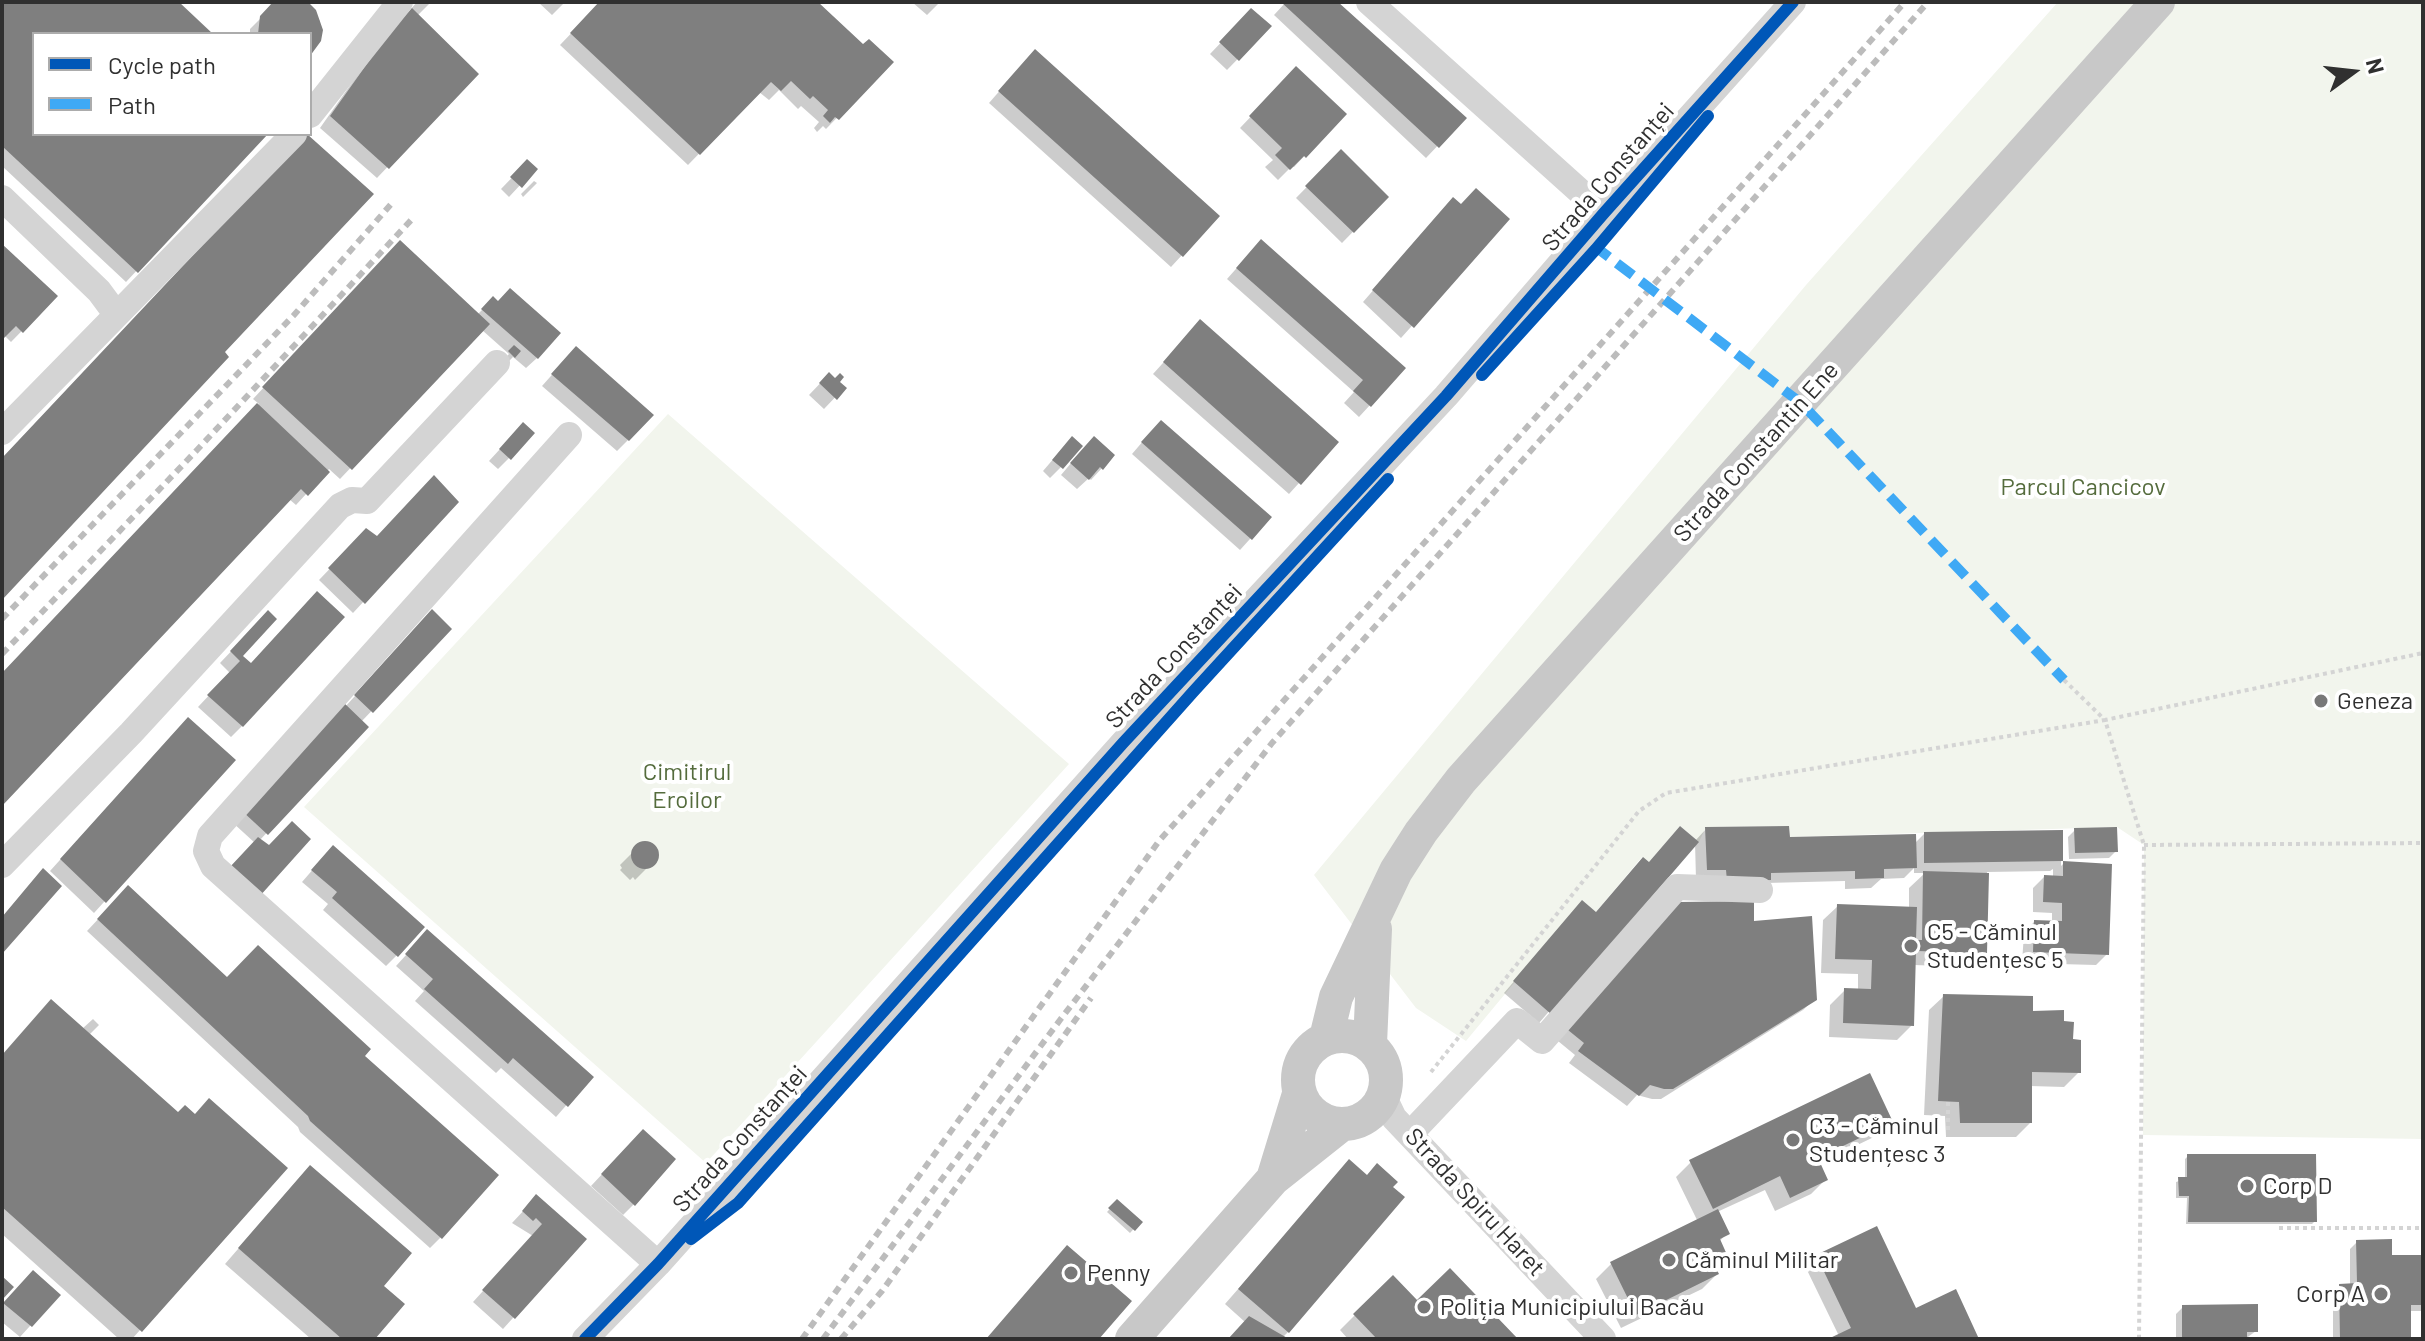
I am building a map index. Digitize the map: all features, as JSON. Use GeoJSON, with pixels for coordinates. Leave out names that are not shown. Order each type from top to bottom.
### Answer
{"type":"FeatureCollection","features":[{"type":"Feature","properties":{"kind":"main road","name":"Strada Constantin Ene"},"geometry":{"type":"LineString","coordinates":[[1326,1038],[1336,997],[1396,871],[1461,780],[2158,2]]}},
{"type":"Feature","properties":{"kind":"main road","name":"Strada Constantin Ene"},"geometry":{"type":"LineString","coordinates":[[1370,1044],[1376,917]]}},
{"type":"Feature","properties":{"kind":"main road"},"geometry":{"type":"LineString","coordinates":[[1273,1179],[1299,1094],[1297,1074],[1304,1056],[1313,1045],[1341,1035],[1356,1037],[1370,1044],[1385,1068],[1387,1083],[1384,1097],[1374,1112],[1359,1122],[1341,1125],[1323,1121],[1308,1110],[1299,1094]]}},
{"type":"Feature","properties":{"kind":"main road"},"geometry":{"type":"LineString","coordinates":[[1132,1339],[1273,1179],[1341,1125]]}},
{"type":"Feature","properties":{"kind":"street"},"geometry":{"type":"LineString","coordinates":[[312,112],[400,2]]}},
{"type":"Feature","properties":{"kind":"street"},"geometry":{"type":"LineString","coordinates":[[1369,2],[1604,213]]}},
{"type":"Feature","properties":{"kind":"street","name":"Strada Constanței"},"geometry":{"type":"LineString","coordinates":[[585,1339],[658,1264],[1123,743],[1446,396],[1793,2]]}},
{"type":"Feature","properties":{"kind":"street"},"geometry":{"type":"LineString","coordinates":[[2,432],[292,136]]}},
{"type":"Feature","properties":{"kind":"street"},"geometry":{"type":"LineString","coordinates":[[2,198],[99,291],[116,314]]}},
{"type":"Feature","properties":{"kind":"street"},"geometry":{"type":"LineString","coordinates":[[2,865],[131,733],[340,506],[352,500],[367,501],[497,363]]}},
{"type":"Feature","properties":{"kind":"street"},"geometry":{"type":"LineString","coordinates":[[569,435],[210,836],[206,851],[213,866],[658,1264]]}},
{"type":"Feature","properties":{"kind":"street"},"geometry":{"type":"LineString","coordinates":[[1410,1134],[1517,1021],[1542,1041],[1677,887],[1760,890]]}},
{"type":"Feature","properties":{"kind":"street","name":"Strada Spiru Haret"},"geometry":{"type":"LineString","coordinates":[[1384,1097],[1394,1118],[1603,1339]]}},
{"type":"Feature","properties":{"kind":"path"},"geometry":{"type":"LineString","coordinates":[[1424,1081],[1639,811],[1666,793],[2105,720],[2423,653]]}},
{"type":"Feature","properties":{"kind":"path"},"geometry":{"type":"LineString","coordinates":[[2064,680],[2105,720],[2144,845],[2139,1339]]}},
{"type":"Feature","properties":{"kind":"path"},"geometry":{"type":"LineString","coordinates":[[2144,845],[2423,843]]}},
{"type":"Feature","properties":{"kind":"path"},"geometry":{"type":"LineString","coordinates":[[1948,1102],[1948,1134]]}},
{"type":"Feature","properties":{"kind":"path"},"geometry":{"type":"LineString","coordinates":[[2279,1228],[2423,1228]]}},
{"type":"Feature","properties":{"kind":"green space","name":"Parcul Cancicov"},"geometry":{"type":"Polygon","coordinates":[[[2058,2],[2423,2],[2423,1139],[2143,1135],[2144,845],[2117,827],[1790,837],[1789,826],[1706,827],[1699,842],[1680,826],[1649,862],[1642,857],[1596,912],[1582,901],[1466,1041],[1416,1008],[1314,875],[1806,285],[2058,2]]]}},
{"type":"Feature","properties":{"kind":"green space","name":"Cimitirul Eroilor"},"geometry":{"type":"Polygon","coordinates":[[[668,414],[1069,764],[706,1163],[304,807],[668,414]]]}},
{"type":"Feature","properties":{"kind":"building"},"geometry":{"type":"Polygon","coordinates":[[[2,2],[179,2],[211,32],[32,32],[32,136],[266,136],[138,273],[2,146],[2,2]]]}},
{"type":"Feature","properties":{"kind":"building"},"geometry":{"type":"Polygon","coordinates":[[[273,2],[308,2],[316,10],[323,30],[321,41],[312,53],[312,32],[258,32],[260,16],[273,2]]]}},
{"type":"Feature","properties":{"kind":"building"},"geometry":{"type":"Polygon","coordinates":[[[599,2],[818,2],[863,44],[869,39],[894,62],[839,120],[835,117],[830,123],[823,116],[828,110],[813,96],[810,99],[791,81],[781,91],[771,82],[700,155],[570,33],[599,2]]]}},
{"type":"Feature","properties":{"kind":"building"},"geometry":{"type":"Polygon","coordinates":[[[1281,2],[1338,2],[1467,118],[1439,148],[1281,2]]]}},
{"type":"Feature","properties":{"kind":"building"},"geometry":{"type":"Polygon","coordinates":[[[412,8],[479,74],[389,169],[330,116],[386,37],[412,8]]]}},
{"type":"Feature","properties":{"kind":"building"},"geometry":{"type":"Polygon","coordinates":[[[1251,8],[1272,26],[1239,61],[1219,42],[1251,8]]]}},
{"type":"Feature","properties":{"kind":"building"},"geometry":{"type":"Polygon","coordinates":[[[1035,49],[1220,216],[1183,257],[998,91],[1035,49]]]}},
{"type":"Feature","properties":{"kind":"building"},"geometry":{"type":"Polygon","coordinates":[[[1296,66],[1347,114],[1306,158],[1304,156],[1290,170],[1275,155],[1282,148],[1249,116],[1296,66]]]}},
{"type":"Feature","properties":{"kind":"building"},"geometry":{"type":"Polygon","coordinates":[[[305,136],[309,136],[374,194],[225,352],[229,357],[2,600],[2,458],[305,136]]]}},
{"type":"Feature","properties":{"kind":"building"},"geometry":{"type":"Polygon","coordinates":[[[1341,149],[1389,197],[1354,233],[1305,186],[1341,149]]]}},
{"type":"Feature","properties":{"kind":"building"},"geometry":{"type":"Polygon","coordinates":[[[527,159],[538,169],[522,188],[510,177],[527,159]]]}},
{"type":"Feature","properties":{"kind":"building"},"geometry":{"type":"Polygon","coordinates":[[[1476,188],[1510,219],[1414,328],[1372,290],[1453,197],[1461,204],[1476,188]]]}},
{"type":"Feature","properties":{"kind":"building"},"geometry":{"type":"Polygon","coordinates":[[[1261,239],[1406,368],[1371,407],[1353,391],[1363,380],[1236,268],[1261,239]]]}},
{"type":"Feature","properties":{"kind":"building"},"geometry":{"type":"Polygon","coordinates":[[[400,240],[490,324],[352,470],[262,387],[400,240]]]}},
{"type":"Feature","properties":{"kind":"building"},"geometry":{"type":"Polygon","coordinates":[[[2,244],[58,296],[23,333],[16,326],[2,340],[2,244]]]}},
{"type":"Feature","properties":{"kind":"building"},"geometry":{"type":"Polygon","coordinates":[[[510,288],[561,333],[538,359],[481,309],[493,296],[498,301],[510,288]]]}},
{"type":"Feature","properties":{"kind":"building"},"geometry":{"type":"Polygon","coordinates":[[[1200,319],[1339,442],[1301,485],[1163,362],[1200,319]]]}},
{"type":"Feature","properties":{"kind":"building"},"geometry":{"type":"Polygon","coordinates":[[[514,345],[521,351],[515,358],[508,351],[514,345]]]}},
{"type":"Feature","properties":{"kind":"building"},"geometry":{"type":"Polygon","coordinates":[[[576,346],[654,415],[629,441],[551,374],[576,346]]]}},
{"type":"Feature","properties":{"kind":"building"},"geometry":{"type":"Polygon","coordinates":[[[829,372],[835,378],[840,373],[844,377],[840,382],[847,388],[837,400],[819,383],[829,372]]]}},
{"type":"Feature","properties":{"kind":"building"},"geometry":{"type":"Polygon","coordinates":[[[257,403],[330,472],[308,496],[301,489],[2,806],[2,673],[257,403]]]}},
{"type":"Feature","properties":{"kind":"building"},"geometry":{"type":"Polygon","coordinates":[[[1161,420],[1272,517],[1252,540],[1141,442],[1161,420]]]}},
{"type":"Feature","properties":{"kind":"building"},"geometry":{"type":"Polygon","coordinates":[[[523,422],[535,433],[511,460],[499,449],[523,422]]]}},
{"type":"Feature","properties":{"kind":"building"},"geometry":{"type":"Polygon","coordinates":[[[1072,436],[1083,446],[1063,469],[1052,460],[1072,436]]]}},
{"type":"Feature","properties":{"kind":"building"},"geometry":{"type":"Polygon","coordinates":[[[1094,436],[1115,455],[1103,470],[1100,467],[1089,480],[1070,463],[1094,436]]]}},
{"type":"Feature","properties":{"kind":"building"},"geometry":{"type":"Polygon","coordinates":[[[434,475],[459,502],[365,604],[328,568],[366,528],[377,536],[434,475]]]}},
{"type":"Feature","properties":{"kind":"building"},"geometry":{"type":"Polygon","coordinates":[[[317,591],[345,617],[243,727],[207,695],[240,661],[230,651],[268,610],[277,619],[243,656],[251,663],[317,591]]]}},
{"type":"Feature","properties":{"kind":"building"},"geometry":{"type":"Polygon","coordinates":[[[432,609],[452,629],[373,713],[354,695],[432,609]]]}},
{"type":"Feature","properties":{"kind":"building"},"geometry":{"type":"Polygon","coordinates":[[[342,701],[369,727],[268,835],[241,810],[342,701]]]}},
{"type":"Feature","properties":{"kind":"building"},"geometry":{"type":"Polygon","coordinates":[[[188,717],[236,760],[106,903],[60,859],[188,717]]]}},
{"type":"Feature","properties":{"kind":"building"},"geometry":{"type":"Polygon","coordinates":[[[292,821],[311,839],[259,897],[229,868],[258,837],[269,845],[292,821]]]}},
{"type":"Feature","properties":{"kind":"building"},"geometry":{"type":"Polygon","coordinates":[[[1680,826],[1699,842],[1551,1014],[1513,981],[1582,900],[1596,912],[1643,857],[1649,862],[1680,826]]]}},
{"type":"Feature","properties":{"kind":"building"},"geometry":{"type":"Polygon","coordinates":[[[1789,826],[1790,837],[1916,834],[1917,868],[1884,869],[1884,878],[1855,879],[1855,871],[1771,873],[1771,880],[1727,881],[1726,870],[1707,870],[1705,827],[1789,826]]]}},
{"type":"Feature","properties":{"kind":"building"},"geometry":{"type":"Polygon","coordinates":[[[2117,827],[2118,852],[2075,853],[2074,828],[2117,827]]]}},
{"type":"Feature","properties":{"kind":"building"},"geometry":{"type":"Polygon","coordinates":[[[2063,830],[2063,861],[1924,863],[1924,832],[2063,830]]]}},
{"type":"Feature","properties":{"kind":"building"},"geometry":{"type":"Polygon","coordinates":[[[645,841],[655,845],[659,855],[655,865],[645,869],[635,865],[631,855],[635,845],[645,841]]]}},
{"type":"Feature","properties":{"kind":"building"},"geometry":{"type":"Polygon","coordinates":[[[333,845],[425,927],[398,957],[332,898],[337,892],[311,870],[333,845]]]}},
{"type":"Feature","properties":{"kind":"building"},"geometry":{"type":"Polygon","coordinates":[[[2063,861],[2112,864],[2109,955],[2033,952],[2034,920],[2062,921],[2062,903],[2043,902],[2044,875],[2063,876],[2063,861]]]}},
{"type":"Feature","properties":{"kind":"building"},"geometry":{"type":"Polygon","coordinates":[[[43,868],[62,886],[2,954],[2,917],[43,868]]]}},
{"type":"Feature","properties":{"kind":"building","name":"C5 - Căminul Studențesc 5"},"geometry":{"type":"Polygon","coordinates":[[[1923,871],[1989,873],[1987,953],[1916,951],[1914,1026],[1843,1023],[1844,988],[1871,989],[1872,960],[1835,959],[1837,904],[1917,907],[1916,940],[1922,940],[1923,871]]]}},
{"type":"Feature","properties":{"kind":"building"},"geometry":{"type":"Polygon","coordinates":[[[128,885],[227,977],[258,945],[371,1049],[365,1056],[499,1175],[442,1239],[310,1121],[97,919],[128,885]]]}},
{"type":"Feature","properties":{"kind":"building"},"geometry":{"type":"Polygon","coordinates":[[[1754,901],[1754,921],[1812,916],[1817,1000],[1673,1089],[1650,1085],[1639,1096],[1578,1051],[1584,1043],[1568,1030],[1678,902],[1754,901]]]}},
{"type":"Feature","properties":{"kind":"building"},"geometry":{"type":"Polygon","coordinates":[[[427,929],[594,1077],[568,1107],[513,1058],[508,1064],[424,989],[433,979],[405,954],[427,929]]]}},
{"type":"Feature","properties":{"kind":"building"},"geometry":{"type":"Polygon","coordinates":[[[1943,994],[2033,996],[2033,1011],[2064,1010],[2064,1021],[2074,1022],[2073,1039],[2081,1040],[2081,1073],[2032,1072],[2032,1123],[1960,1123],[1959,1102],[1938,1101],[1943,994]]]}},
{"type":"Feature","properties":{"kind":"building"},"geometry":{"type":"Polygon","coordinates":[[[51,999],[178,1112],[185,1105],[195,1114],[209,1098],[288,1168],[142,1332],[2,1207],[2,1055],[51,999]]]}},
{"type":"Feature","properties":{"kind":"building","name":"C3 - Căminul Studențesc 3"},"geometry":{"type":"Polygon","coordinates":[[[1870,1073],[1893,1122],[1818,1158],[1828,1180],[1790,1198],[1780,1176],[1713,1209],[1689,1160],[1870,1073]]]}},
{"type":"Feature","properties":{"kind":"building"},"geometry":{"type":"Polygon","coordinates":[[[643,1129],[676,1159],[635,1206],[601,1174],[643,1129]]]}},
{"type":"Feature","properties":{"kind":"building","name":"Corp D"},"geometry":{"type":"Polygon","coordinates":[[[2187,1154],[2316,1154],[2317,1222],[2188,1222],[2189,1196],[2179,1196],[2178,1177],[2187,1177],[2187,1154]]]}},
{"type":"Feature","properties":{"kind":"building"},"geometry":{"type":"Polygon","coordinates":[[[1349,1159],[1367,1175],[1377,1163],[1398,1182],[1393,1187],[1405,1197],[1289,1333],[1238,1289],[1349,1159]]]}},
{"type":"Feature","properties":{"kind":"building"},"geometry":{"type":"Polygon","coordinates":[[[310,1165],[412,1253],[384,1286],[405,1304],[375,1339],[342,1339],[238,1248],[310,1165]]]}},
{"type":"Feature","properties":{"kind":"building"},"geometry":{"type":"Polygon","coordinates":[[[536,1194],[587,1239],[515,1319],[482,1290],[542,1224],[522,1211],[536,1194]]]}},
{"type":"Feature","properties":{"kind":"building"},"geometry":{"type":"Polygon","coordinates":[[[1117,1199],[1143,1222],[1135,1231],[1108,1208],[1117,1199]]]}},
{"type":"Feature","properties":{"kind":"building","name":"Căminul Militar"},"geometry":{"type":"Polygon","coordinates":[[[1718,1209],[1730,1234],[1720,1239],[1728,1257],[1714,1264],[1719,1274],[1636,1315],[1610,1262],[1718,1209]]]}},
{"type":"Feature","properties":{"kind":"building"},"geometry":{"type":"Polygon","coordinates":[[[1877,1226],[1916,1308],[1956,1289],[1979,1339],[1828,1339],[1851,1328],[1816,1255],[1877,1226]]]}},
{"type":"Feature","properties":{"kind":"building","name":"Corp A"},"geometry":{"type":"Polygon","coordinates":[[[2392,1239],[2392,1255],[2423,1255],[2423,1305],[2411,1305],[2411,1339],[2340,1339],[2339,1284],[2357,1283],[2356,1240],[2392,1239]]]}},
{"type":"Feature","properties":{"kind":"building","name":"Penny"},"geometry":{"type":"Polygon","coordinates":[[[1067,1245],[1132,1301],[1099,1339],[986,1339],[1067,1245]]]}},
{"type":"Feature","properties":{"kind":"building","name":"Poliția Municipiului Bacău"},"geometry":{"type":"Polygon","coordinates":[[[1450,1268],[1518,1339],[1377,1339],[1353,1314],[1393,1275],[1417,1300],[1450,1268]]]}},
{"type":"Feature","properties":{"kind":"building"},"geometry":{"type":"Polygon","coordinates":[[[33,1270],[61,1295],[32,1327],[3,1303],[33,1270]]]}},
{"type":"Feature","properties":{"kind":"building"},"geometry":{"type":"Polygon","coordinates":[[[2,1276],[14,1287],[2,1300],[2,1276]]]}},
{"type":"Feature","properties":{"kind":"building"},"geometry":{"type":"Polygon","coordinates":[[[2258,1304],[2258,1332],[2247,1332],[2247,1339],[2182,1339],[2182,1305],[2258,1304]]]}},
{"type":"Feature","properties":{"kind":"building"},"geometry":{"type":"Polygon","coordinates":[[[1249,1316],[1289,1339],[1228,1339],[1249,1316]]]}},
{"type":"Feature","properties":{"kind":"railway"},"geometry":{"type":"LineString","coordinates":[[802,1339],[1159,841],[1905,2]]}},
{"type":"Feature","properties":{"kind":"railway"},"geometry":{"type":"LineString","coordinates":[[823,1339],[1060,1020],[1272,743],[1928,2]]}},
{"type":"Feature","properties":{"kind":"railway"},"geometry":{"type":"LineString","coordinates":[[2,619],[294,315],[393,202]]}},
{"type":"Feature","properties":{"kind":"railway"},"geometry":{"type":"LineString","coordinates":[[2,654],[413,218]]}},
{"type":"Feature","properties":{"kind":"railway"},"geometry":{"type":"LineString","coordinates":[[841,1339],[882,1291],[1091,998]]}},
{"type":"Feature","properties":{"kind":"marked path"},"geometry":{"type":"LineString","coordinates":[[1593,245],[1801,403],[2064,680]]}},
{"type":"Feature","properties":{"kind":"cycle path"},"geometry":{"type":"LineString","coordinates":[[585,1339],[658,1264],[1123,743],[1446,396],[1793,2]]}},
{"type":"Feature","properties":{"kind":"cycle path"},"geometry":{"type":"LineString","coordinates":[[1482,375],[1596,249],[1708,116]]}},
{"type":"Feature","properties":{"kind":"cycle path"},"geometry":{"type":"LineString","coordinates":[[691,1239],[738,1203],[1193,692],[1388,479]]}},
{"type":"Feature","properties":{"kind":"place","name":"Geneza"},"geometry":{"type":"Point","coordinates":[2321,701]}},
{"type":"Feature","properties":{"kind":"place","name":"C5 - Căminul Studențesc 5"},"geometry":{"type":"Point","coordinates":[1911,946]}},
{"type":"Feature","properties":{"kind":"place","name":"C3 - Căminul Studențesc 3"},"geometry":{"type":"Point","coordinates":[1793,1140]}},
{"type":"Feature","properties":{"kind":"place","name":"Corp D"},"geometry":{"type":"Point","coordinates":[2247,1186]}},
{"type":"Feature","properties":{"kind":"place","name":"Căminul Militar"},"geometry":{"type":"Point","coordinates":[1669,1260]}},
{"type":"Feature","properties":{"kind":"place","name":"Penny"},"geometry":{"type":"Point","coordinates":[1071,1273]}},
{"type":"Feature","properties":{"kind":"place","name":"Corp A"},"geometry":{"type":"Point","coordinates":[2381,1294]}},
{"type":"Feature","properties":{"kind":"place","name":"Poliția Municipiului Bacău"},"geometry":{"type":"Point","coordinates":[1424,1307]}}]}
